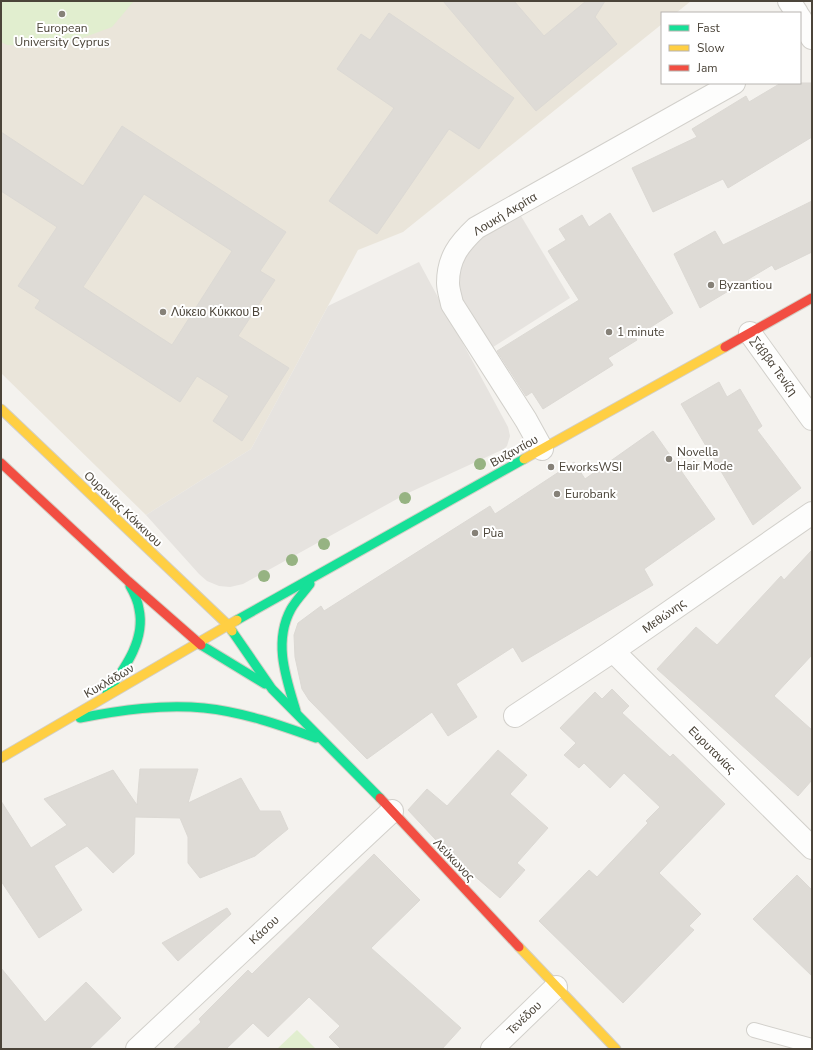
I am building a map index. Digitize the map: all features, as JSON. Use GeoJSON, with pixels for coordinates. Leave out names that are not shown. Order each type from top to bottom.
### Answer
{"type":"FeatureCollection","features":[{"type":"Feature","properties":{"kind":"main road","name":"Βυζαντίου"},"geometry":{"type":"LineString","coordinates":[[228,625],[812,298]]}},
{"type":"Feature","properties":{"kind":"main road","name":"Ουρανίας Κόκκινου"},"geometry":{"type":"LineString","coordinates":[[1,409],[228,625]]}},
{"type":"Feature","properties":{"kind":"main road"},"geometry":{"type":"LineString","coordinates":[[1,463],[128,581],[199,644]]}},
{"type":"Feature","properties":{"kind":"main road"},"geometry":{"type":"LineString","coordinates":[[297,714],[282,660],[280,646],[281,633],[291,608],[318,575]]}},
{"type":"Feature","properties":{"kind":"main road"},"geometry":{"type":"LineString","coordinates":[[103,699],[126,666],[139,630],[140,612],[136,598],[128,581]]}},
{"type":"Feature","properties":{"kind":"main road","name":"Κυκλάδων"},"geometry":{"type":"LineString","coordinates":[[1,758],[199,644],[228,625]]}},
{"type":"Feature","properties":{"kind":"main road","name":"Λεύκωνος"},"geometry":{"type":"LineString","coordinates":[[228,625],[272,689],[392,811],[616,1049]]}},
{"type":"Feature","properties":{"kind":"main road","name":"Λεύκωνος"},"geometry":{"type":"LineString","coordinates":[[199,644],[272,689]]}},
{"type":"Feature","properties":{"kind":"main road"},"geometry":{"type":"LineString","coordinates":[[64,721],[128,710],[169,706],[202,708],[262,720],[323,741]]}},
{"type":"Feature","properties":{"kind":"street"},"geometry":{"type":"LineString","coordinates":[[789,1],[796,12]]}},
{"type":"Feature","properties":{"kind":"street"},"geometry":{"type":"LineString","coordinates":[[801,20],[812,38],[801,45]]}},
{"type":"Feature","properties":{"kind":"street","name":"Λουκή Ακρίτα"},"geometry":{"type":"LineString","coordinates":[[542,449],[526,420],[452,304],[448,283],[451,262],[461,243],[476,228],[732,84]]}},
{"type":"Feature","properties":{"kind":"street","name":"Σάββα Τενίζη"},"geometry":{"type":"LineString","coordinates":[[750,333],[812,419]]}},
{"type":"Feature","properties":{"kind":"street","name":"Μεθώνης"},"geometry":{"type":"LineString","coordinates":[[515,716],[613,651],[812,513]]}},
{"type":"Feature","properties":{"kind":"street","name":"Ευρυτανίας"},"geometry":{"type":"LineString","coordinates":[[613,651],[812,848]]}},
{"type":"Feature","properties":{"kind":"street","name":"Κάσου"},"geometry":{"type":"LineString","coordinates":[[137,1049],[392,811]]}},
{"type":"Feature","properties":{"kind":"street","name":"Τενέδου"},"geometry":{"type":"LineString","coordinates":[[492,1049],[556,987]]}},
{"type":"Feature","properties":{"kind":"lane"},"geometry":{"type":"LineString","coordinates":[[754,1030],[812,1046]]}},
{"type":"Feature","properties":{"kind":"shaded area","name":"Λύκειο Κύκκου Β'"},"geometry":{"type":"Polygon","coordinates":[[[1,1],[691,1],[677,12],[661,12],[661,25],[403,232],[358,250],[251,449],[146,515],[1,373],[1,1]]]}},
{"type":"Feature","properties":{"kind":"shaded area"},"geometry":{"type":"Polygon","coordinates":[[[521,216],[570,298],[490,349],[459,305],[459,264],[483,234],[521,216]]]}},
{"type":"Feature","properties":{"kind":"shaded area"},"geometry":{"type":"Polygon","coordinates":[[[419,262],[508,427],[510,436],[507,446],[504,449],[406,494],[243,584],[230,587],[219,586],[207,581],[146,515],[251,449],[328,306],[419,262]]]}},
{"type":"Feature","properties":{"kind":"green space","name":"European University Cyprus"},"geometry":{"type":"Polygon","coordinates":[[[1,1],[134,1],[112,27],[58,47],[7,45],[1,42],[1,1]]]}},
{"type":"Feature","properties":{"kind":"green space"},"geometry":{"type":"Polygon","coordinates":[[[297,1030],[316,1049],[277,1049],[297,1030]]]}},
{"type":"Feature","properties":{"kind":"building"},"geometry":{"type":"Polygon","coordinates":[[[443,1],[514,1],[544,36],[586,1],[605,1],[595,17],[617,44],[536,111],[443,1]]]}},
{"type":"Feature","properties":{"kind":"building"},"geometry":{"type":"Polygon","coordinates":[[[389,13],[514,98],[479,149],[449,129],[377,234],[329,201],[394,108],[337,69],[361,34],[370,40],[389,13]]]}},
{"type":"Feature","properties":{"kind":"building"},"geometry":{"type":"Polygon","coordinates":[[[812,83],[812,137],[728,188],[723,179],[653,212],[632,168],[697,137],[692,129],[746,96],[749,102],[779,84],[812,83]]]}},
{"type":"Feature","properties":{"kind":"building"},"geometry":{"type":"Polygon","coordinates":[[[122,126],[286,232],[260,271],[275,280],[238,336],[289,368],[242,441],[213,421],[229,396],[197,376],[180,402],[35,308],[40,300],[18,286],[57,227],[1,191],[1,132],[83,186],[122,126]],[[144,194],[83,287],[172,345],[232,251],[144,194]]]}},
{"type":"Feature","properties":{"kind":"building"},"geometry":{"type":"Polygon","coordinates":[[[812,201],[812,252],[775,270],[772,265],[700,308],[674,254],[715,231],[723,245],[812,201]]]}},
{"type":"Feature","properties":{"kind":"building"},"geometry":{"type":"Polygon","coordinates":[[[610,213],[673,313],[635,337],[637,340],[608,358],[613,365],[543,409],[532,392],[526,396],[497,351],[579,300],[548,251],[566,240],[559,229],[582,215],[589,227],[610,213]]]}},
{"type":"Feature","properties":{"kind":"building"},"geometry":{"type":"Polygon","coordinates":[[[719,382],[727,397],[740,389],[762,426],[757,430],[801,488],[753,525],[681,404],[719,382]]]}},
{"type":"Feature","properties":{"kind":"building"},"geometry":{"type":"Polygon","coordinates":[[[653,431],[715,519],[644,569],[653,585],[522,662],[513,647],[456,684],[477,717],[448,736],[432,712],[367,759],[309,700],[302,689],[295,657],[294,635],[298,623],[321,606],[324,611],[490,506],[495,514],[574,462],[585,479],[653,431]]]}},
{"type":"Feature","properties":{"kind":"building"},"geometry":{"type":"Polygon","coordinates":[[[812,550],[812,655],[774,696],[812,730],[812,780],[798,796],[657,669],[696,627],[717,645],[781,576],[784,580],[812,550]]]}},
{"type":"Feature","properties":{"kind":"building"},"geometry":{"type":"Polygon","coordinates":[[[612,689],[629,706],[622,713],[670,757],[673,754],[725,804],[659,873],[701,914],[689,926],[694,930],[623,1003],[539,921],[589,870],[597,877],[648,823],[646,821],[660,807],[624,773],[610,788],[584,763],[579,768],[564,755],[576,743],[560,728],[595,692],[602,699],[612,689]]]}},
{"type":"Feature","properties":{"kind":"building"},"geometry":{"type":"Polygon","coordinates":[[[498,750],[527,775],[510,794],[548,828],[517,863],[525,870],[500,898],[449,854],[408,810],[427,789],[447,806],[498,750]]]}},
{"type":"Feature","properties":{"kind":"building"},"geometry":{"type":"Polygon","coordinates":[[[140,769],[198,769],[188,803],[241,778],[260,811],[280,811],[288,829],[255,856],[200,878],[188,863],[188,837],[180,818],[135,817],[134,854],[113,873],[87,846],[54,866],[82,910],[39,938],[1,881],[1,801],[31,848],[67,825],[44,799],[113,770],[137,805],[140,769]]]}},
{"type":"Feature","properties":{"kind":"building"},"geometry":{"type":"Polygon","coordinates":[[[374,854],[420,900],[371,948],[461,1028],[442,1049],[341,1049],[329,1037],[340,1026],[309,997],[268,1037],[253,1023],[226,1049],[173,1049],[201,1022],[199,1019],[248,970],[252,974],[374,854]]]}},
{"type":"Feature","properties":{"kind":"building"},"geometry":{"type":"Polygon","coordinates":[[[797,875],[812,890],[812,976],[753,919],[797,875]]]}},
{"type":"Feature","properties":{"kind":"building"},"geometry":{"type":"Polygon","coordinates":[[[227,908],[231,914],[178,961],[162,943],[227,908]]]}},
{"type":"Feature","properties":{"kind":"building"},"geometry":{"type":"Polygon","coordinates":[[[1,968],[45,1022],[86,982],[121,1018],[89,1049],[1,1049],[1,968]]]}},
{"type":"Feature","properties":{"kind":"traffic: fast"},"geometry":{"type":"LineString","coordinates":[[237,620],[524,459]]}},
{"type":"Feature","properties":{"kind":"traffic: fast"},"geometry":{"type":"LineString","coordinates":[[296,711],[285,673],[282,647],[283,634],[291,609],[310,584]]}},
{"type":"Feature","properties":{"kind":"traffic: fast"},"geometry":{"type":"LineString","coordinates":[[107,693],[132,654],[139,632],[140,621],[138,606],[136,597],[130,586]]}},
{"type":"Feature","properties":{"kind":"traffic: fast"},"geometry":{"type":"LineString","coordinates":[[232,631],[272,689],[380,798]]}},
{"type":"Feature","properties":{"kind":"traffic: fast"},"geometry":{"type":"LineString","coordinates":[[201,645],[265,684]]}},
{"type":"Feature","properties":{"kind":"traffic: fast"},"geometry":{"type":"LineString","coordinates":[[80,718],[142,708],[204,708],[247,716],[316,738]]}},
{"type":"Feature","properties":{"kind":"traffic: slow"},"geometry":{"type":"LineString","coordinates":[[524,459],[725,347]]}},
{"type":"Feature","properties":{"kind":"traffic: slow"},"geometry":{"type":"LineString","coordinates":[[1,409],[228,625],[232,631]]}},
{"type":"Feature","properties":{"kind":"traffic: slow"},"geometry":{"type":"LineString","coordinates":[[1,758],[237,620]]}},
{"type":"Feature","properties":{"kind":"traffic: slow"},"geometry":{"type":"LineString","coordinates":[[519,947],[616,1049]]}},
{"type":"Feature","properties":{"kind":"traffic: jam"},"geometry":{"type":"LineString","coordinates":[[725,347],[812,298]]}},
{"type":"Feature","properties":{"kind":"traffic: jam"},"geometry":{"type":"LineString","coordinates":[[1,463],[128,581],[201,645]]}},
{"type":"Feature","properties":{"kind":"traffic: jam"},"geometry":{"type":"LineString","coordinates":[[380,798],[519,947]]}},
{"type":"Feature","properties":{"kind":"place","name":"European University Cyprus"},"geometry":{"type":"Point","coordinates":[62,14]}},
{"type":"Feature","properties":{"kind":"place","name":"Byzantiou"},"geometry":{"type":"Point","coordinates":[711,285]}},
{"type":"Feature","properties":{"kind":"place","name":"Λύκειο Κύκκου Β'"},"geometry":{"type":"Point","coordinates":[163,312]}},
{"type":"Feature","properties":{"kind":"place","name":"1 minute"},"geometry":{"type":"Point","coordinates":[609,332]}},
{"type":"Feature","properties":{"kind":"place","name":"Novella Hair Mode"},"geometry":{"type":"Point","coordinates":[669,459]}},
{"type":"Feature","properties":{"kind":"place","name":"EworksWSI"},"geometry":{"type":"Point","coordinates":[551,467]}},
{"type":"Feature","properties":{"kind":"place","name":"Eurobank"},"geometry":{"type":"Point","coordinates":[557,494]}},
{"type":"Feature","properties":{"kind":"place","name":"Pùa"},"geometry":{"type":"Point","coordinates":[475,533]}}]}
